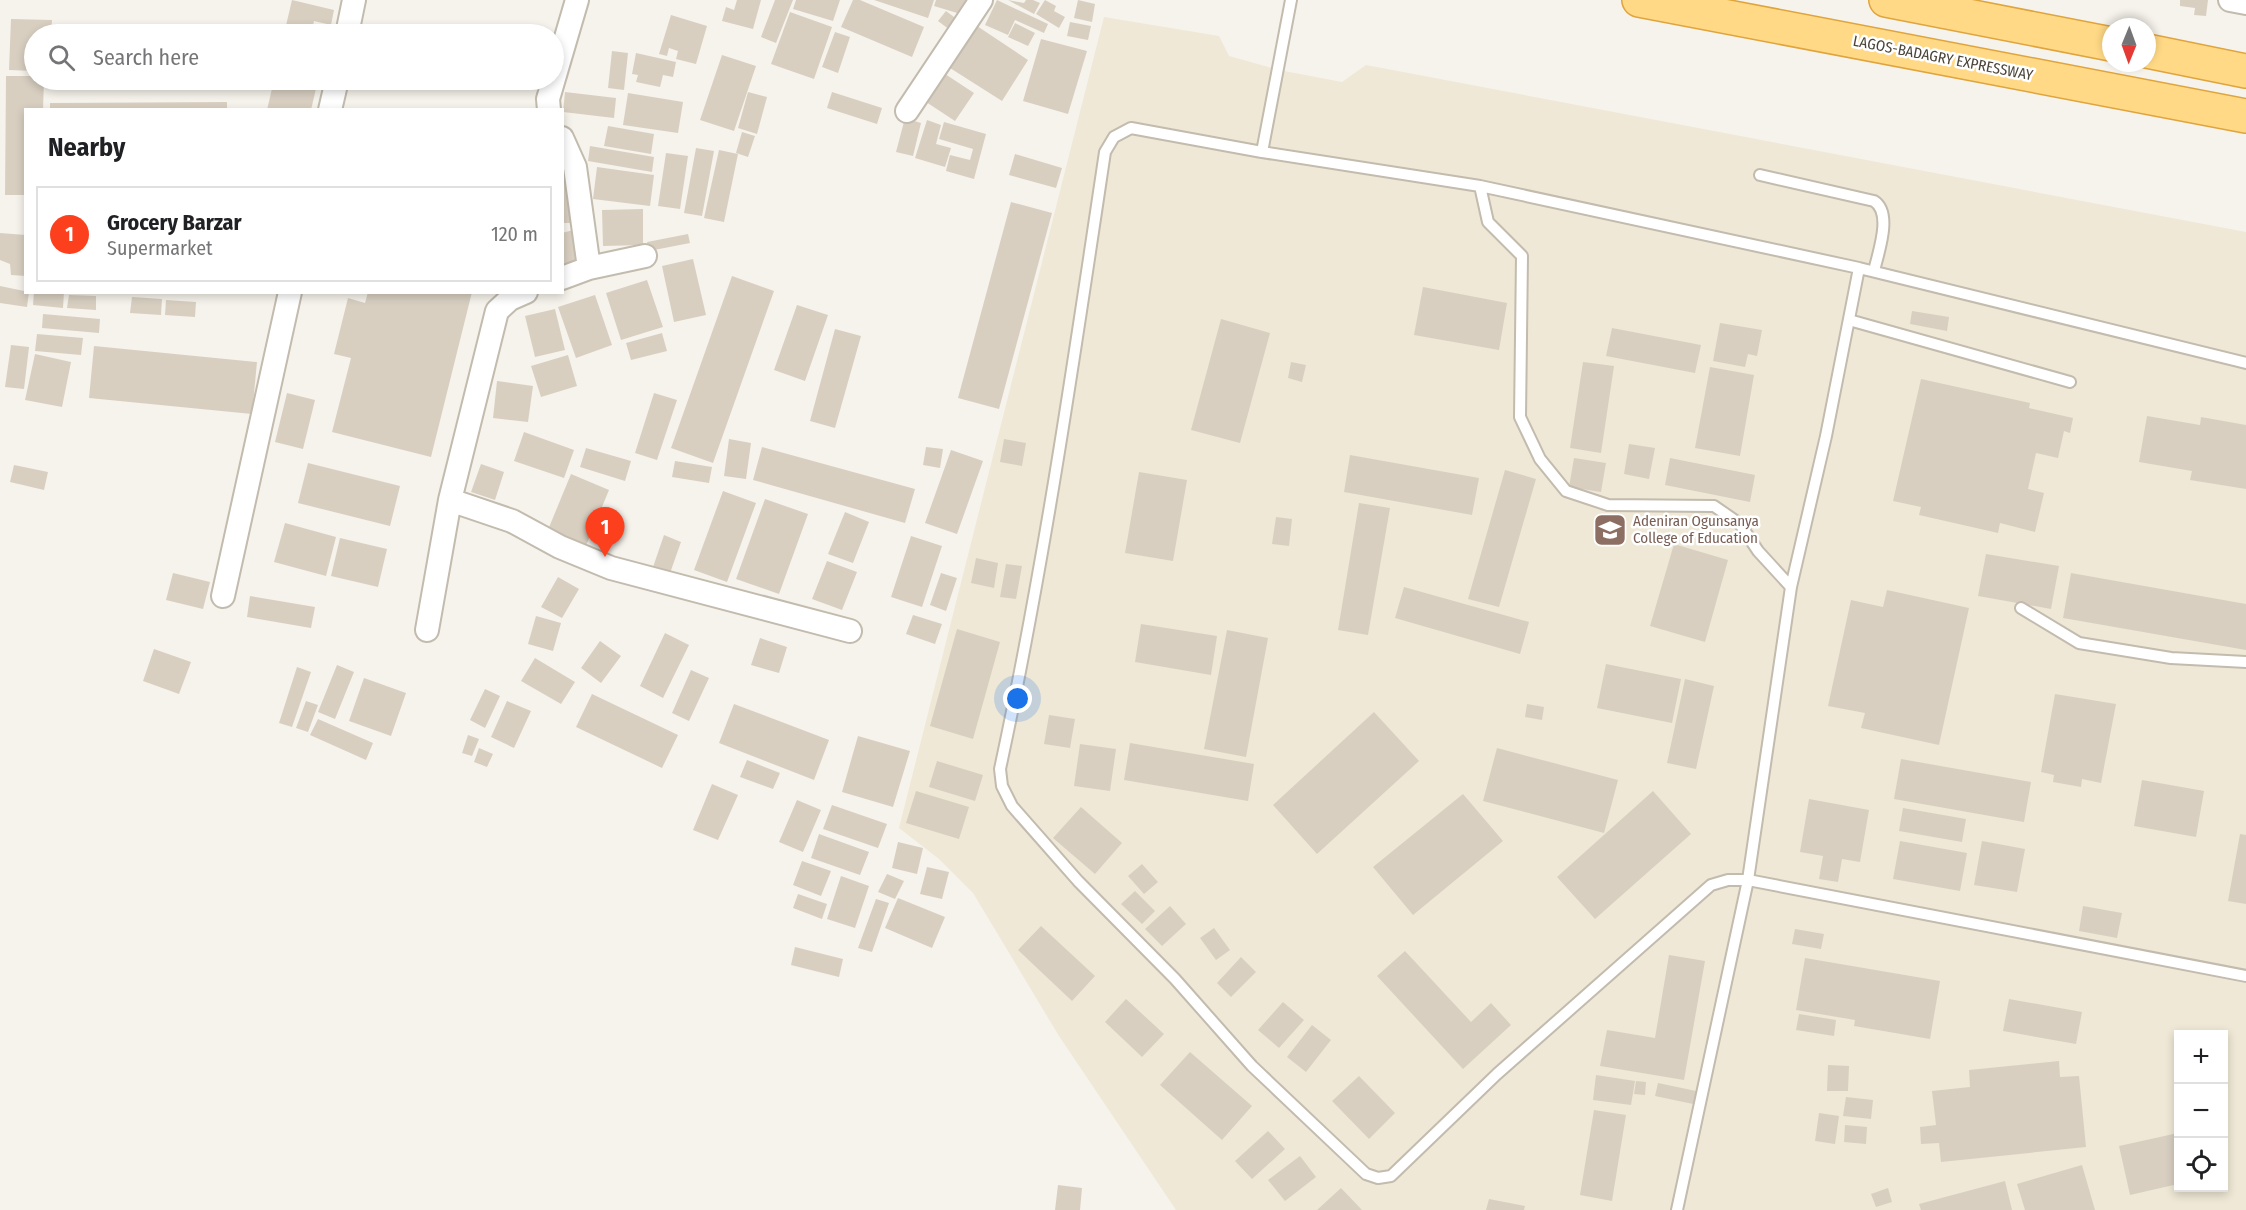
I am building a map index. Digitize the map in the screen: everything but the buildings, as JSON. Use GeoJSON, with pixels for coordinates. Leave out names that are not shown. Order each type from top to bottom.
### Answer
{"type":"FeatureCollection","features":[{"type":"Feature","properties":{"kind":"highway","name":"LAGOS-BADAGRY EXPRESSWAY"},"geometry":{"type":"LineString","coordinates":[[1640,0],[2246,116]]}},
{"type":"Feature","properties":{"kind":"highway"},"geometry":{"type":"LineString","coordinates":[[1886,0],[2102,42]]}},
{"type":"Feature","properties":{"kind":"highway"},"geometry":{"type":"LineString","coordinates":[[2156,53],[2246,71]]}},
{"type":"Feature","properties":{"kind":"street"},"geometry":{"type":"LineString","coordinates":[[349,24],[354,0]]}},
{"type":"Feature","properties":{"kind":"street"},"geometry":{"type":"LineString","coordinates":[[564,44],[577,0]]}},
{"type":"Feature","properties":{"kind":"street"},"geometry":{"type":"LineString","coordinates":[[907,111],[981,0]]}},
{"type":"Feature","properties":{"kind":"street"},"geometry":{"type":"LineString","coordinates":[[2230,0],[2246,3]]}},
{"type":"Feature","properties":{"kind":"street"},"geometry":{"type":"LineString","coordinates":[[330,108],[335,90]]}},
{"type":"Feature","properties":{"kind":"street"},"geometry":{"type":"LineString","coordinates":[[549,108],[551,90]]}},
{"type":"Feature","properties":{"kind":"street"},"geometry":{"type":"LineString","coordinates":[[564,142],[575,167],[589,268]]}},
{"type":"Feature","properties":{"kind":"street"},"geometry":{"type":"LineString","coordinates":[[564,277],[589,268],[645,256]]}},
{"type":"Feature","properties":{"kind":"street"},"geometry":{"type":"LineString","coordinates":[[224,596],[290,294]]}},
{"type":"Feature","properties":{"kind":"street"},"geometry":{"type":"LineString","coordinates":[[427,630],[450,500],[497,311],[510,299],[521,294]]}},
{"type":"Feature","properties":{"kind":"street"},"geometry":{"type":"LineString","coordinates":[[450,500],[512,521],[560,547],[611,568],[850,631]]}},
{"type":"Feature","properties":{"kind":"lane"},"geometry":{"type":"LineString","coordinates":[[1263,152],[1292,0]]}},
{"type":"Feature","properties":{"kind":"lane"},"geometry":{"type":"LineString","coordinates":[[2246,363],[1874,271],[1480,186],[1263,152],[1131,128],[1114,137],[1105,152],[1067,407],[1028,640],[1000,769],[1002,786],[1012,806],[1078,881],[1175,978],[1252,1066],[1366,1174],[1378,1178],[1391,1176],[1497,1074],[1711,885],[1728,880],[1748,880],[2246,976]]}},
{"type":"Feature","properties":{"kind":"lane"},"geometry":{"type":"LineString","coordinates":[[1760,175],[1874,201],[1881,205],[1884,215],[1874,271]]}},
{"type":"Feature","properties":{"kind":"lane"},"geometry":{"type":"LineString","coordinates":[[1480,186],[1488,222],[1522,256],[1520,417],[1540,459],[1566,491],[1608,505],[1714,507],[1740,524],[1758,551],[1791,587]]}},
{"type":"Feature","properties":{"kind":"lane"},"geometry":{"type":"LineString","coordinates":[[1677,1210],[1748,880],[1791,587],[1859,268]]}},
{"type":"Feature","properties":{"kind":"lane"},"geometry":{"type":"LineString","coordinates":[[1849,320],[2070,382]]}},
{"type":"Feature","properties":{"kind":"lane"},"geometry":{"type":"LineString","coordinates":[[2021,608],[2079,643],[2171,658],[2246,662]]}},
{"type":"Feature","properties":{"kind":"shaded area","name":"Adeniran Ogunsanya College of Education"},"geometry":{"type":"Polygon","coordinates":[[[1104,17],[1219,36],[1229,56],[1279,70],[1342,82],[1366,65],[2246,232],[2246,1210],[1176,1210],[1059,1036],[973,893],[939,859],[899,828],[1104,17]]]}},
{"type":"Feature","properties":{"kind":"place","name":"Adeniran Ogunsanya College of Education"},"geometry":{"type":"Point","coordinates":[1610,530]}},
{"type":"Feature","properties":{"kind":"place","name":"Grocery Barzar"},"geometry":{"type":"Point","coordinates":[605,557]}}]}
